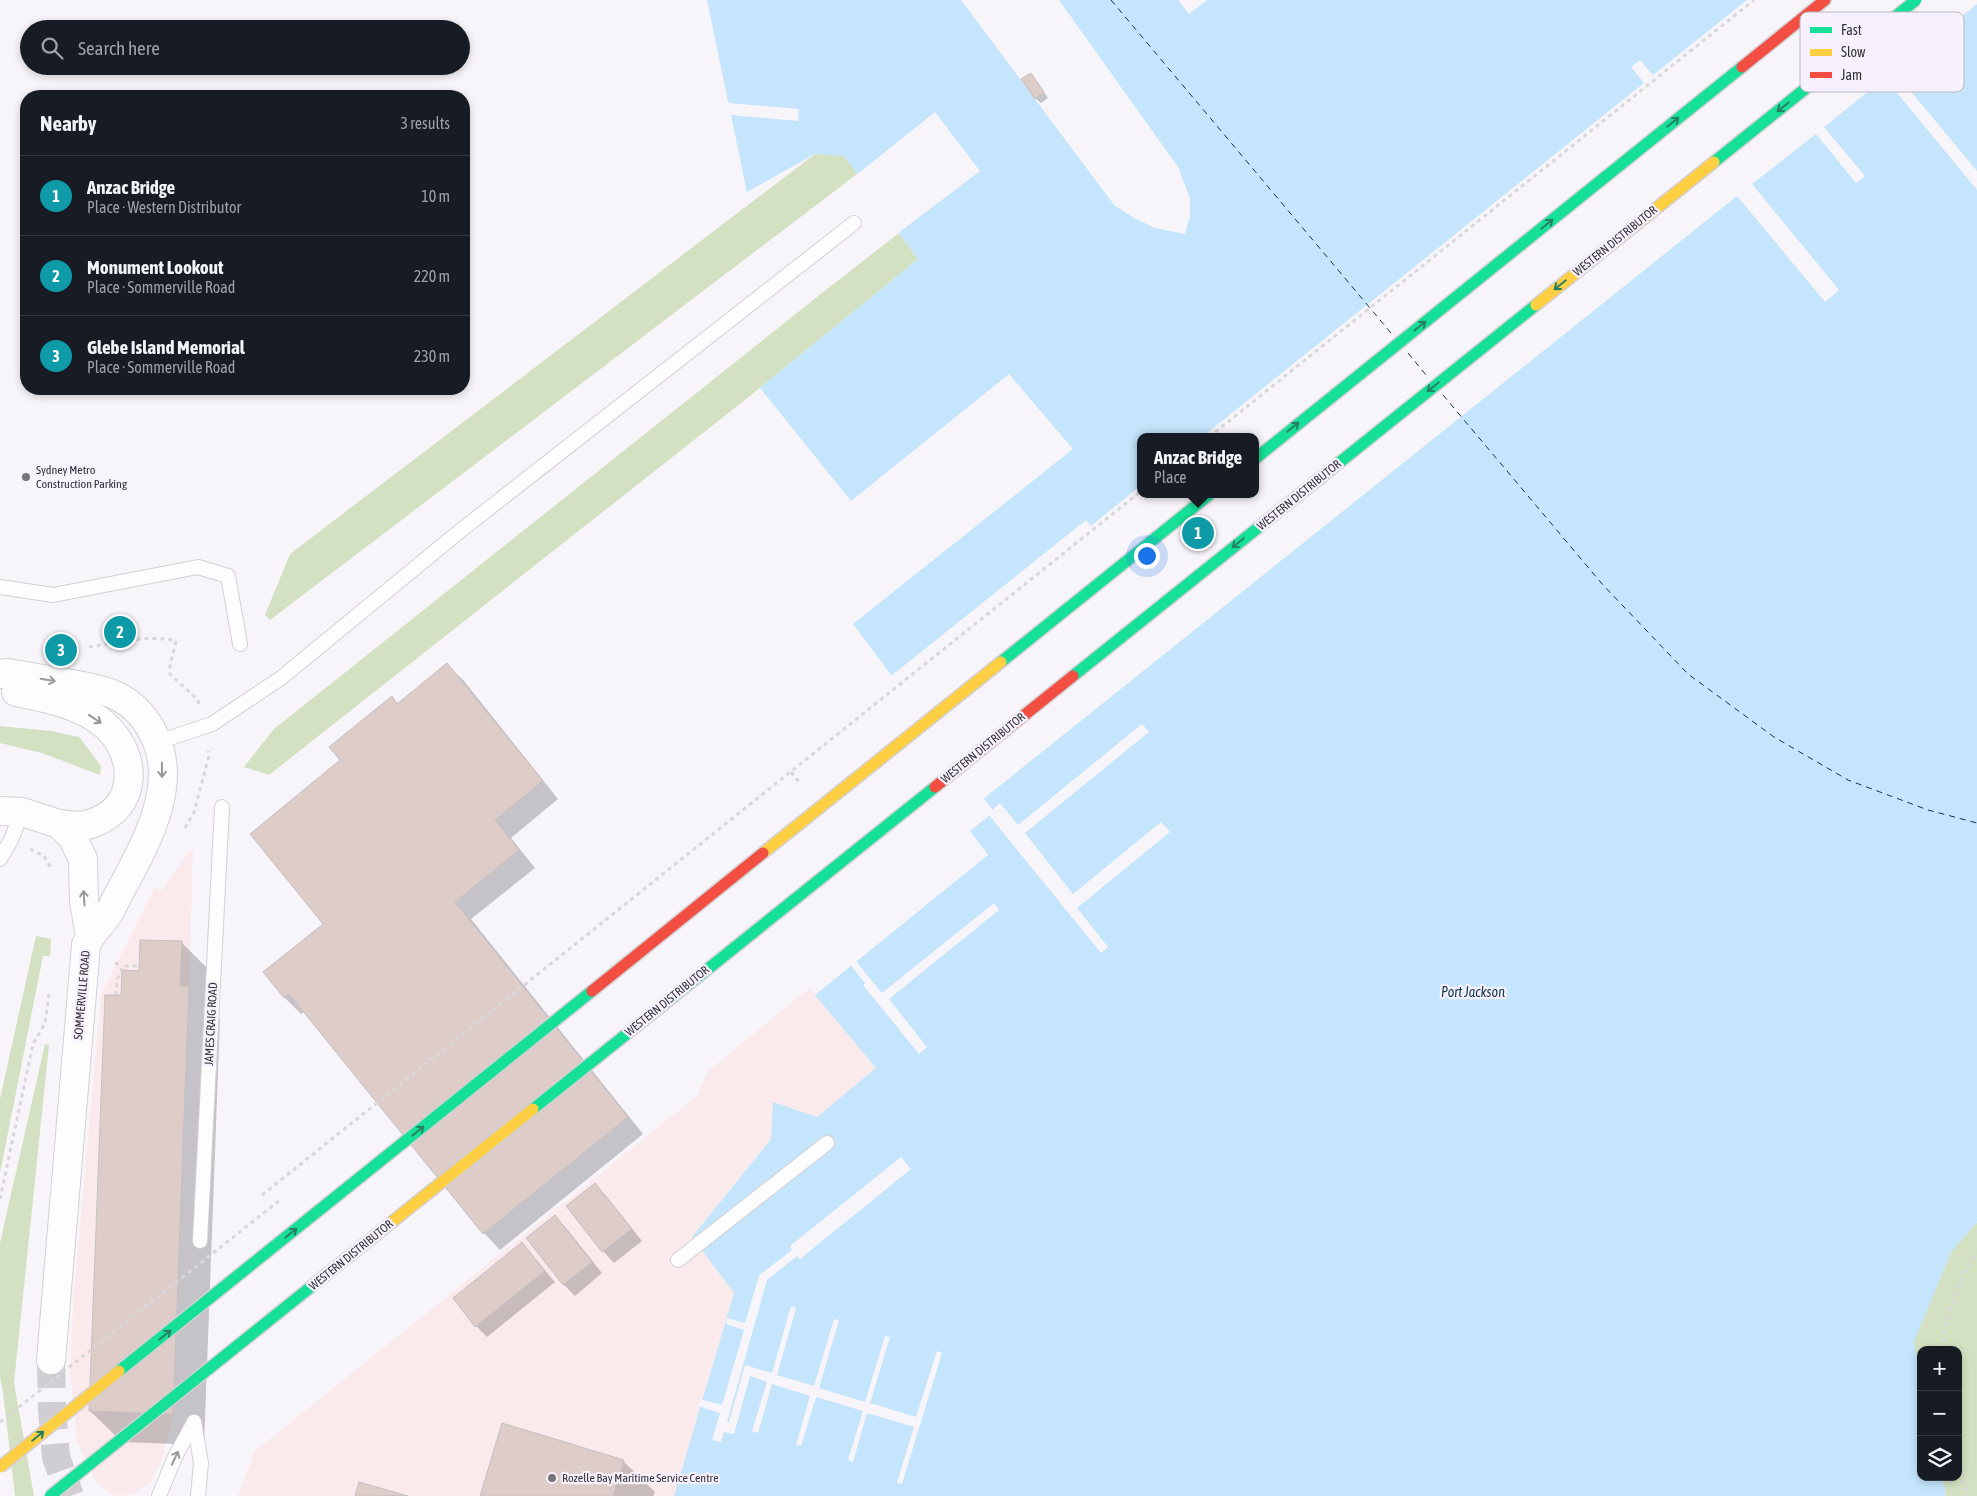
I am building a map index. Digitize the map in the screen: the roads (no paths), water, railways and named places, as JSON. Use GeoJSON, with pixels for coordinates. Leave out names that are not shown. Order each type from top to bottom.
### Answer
{"type":"FeatureCollection","features":[{"type":"Feature","properties":{"kind":"highway"},"geometry":{"type":"LineString","coordinates":[[1810,12],[1825,0]]}},
{"type":"Feature","properties":{"kind":"highway","name":"WESTERN DISTRIBUTOR"},"geometry":{"type":"LineString","coordinates":[[1901,12],[1916,0]]}},
{"type":"Feature","properties":{"kind":"highway"},"geometry":{"type":"LineString","coordinates":[[1259,456],[1800,20]]}},
{"type":"Feature","properties":{"kind":"highway","name":"WESTERN DISTRIBUTOR"},"geometry":{"type":"LineString","coordinates":[[50,1496],[1801,92]]}},
{"type":"Feature","properties":{"kind":"highway"},"geometry":{"type":"LineString","coordinates":[[0,1467],[1205,498]]}},
{"type":"Feature","properties":{"kind":"street","name":"SOMMERVILLE ROAD"},"geometry":{"type":"LineString","coordinates":[[0,674],[8,673],[101,690],[117,696],[140,713],[158,742],[162,756],[163,776],[160,800],[152,828],[108,914],[90,936],[84,956],[51,1360]]}},
{"type":"Feature","properties":{"kind":"street"},"geometry":{"type":"LineString","coordinates":[[0,687],[70,706],[90,715],[107,726],[128,757],[130,775],[126,792],[118,806],[108,816],[92,824],[79,826],[60,824],[11,811]]}},
{"type":"Feature","properties":{"kind":"street"},"geometry":{"type":"LineString","coordinates":[[60,824],[72,836],[83,859],[84,902],[90,936]]}},
{"type":"Feature","properties":{"kind":"lane"},"geometry":{"type":"LineString","coordinates":[[158,742],[212,724],[281,678],[460,531],[854,223]]}},
{"type":"Feature","properties":{"kind":"lane"},"geometry":{"type":"LineString","coordinates":[[0,588],[53,595],[198,567],[228,576],[240,644]]}},
{"type":"Feature","properties":{"kind":"lane","name":"JAMES CRAIG ROAD"},"geometry":{"type":"LineString","coordinates":[[200,1241],[222,807]]}},
{"type":"Feature","properties":{"kind":"lane"},"geometry":{"type":"LineString","coordinates":[[0,859],[11,840],[11,811]]}},
{"type":"Feature","properties":{"kind":"lane"},"geometry":{"type":"LineString","coordinates":[[678,1260],[827,1143]]}},
{"type":"Feature","properties":{"kind":"lane"},"geometry":{"type":"LineString","coordinates":[[159,1496],[175,1457],[194,1422],[201,1462],[198,1496]]}},
{"type":"Feature","properties":{"kind":"water","name":"Port Jackson"},"geometry":{"type":"Polygon","coordinates":[[[707,0],[1977,0],[1977,1222],[1951,1252],[1914,1342],[1917,1357],[1917,1481],[1943,1481],[1946,1496],[674,1496],[734,1293],[692,1237],[771,1139],[773,1102],[817,1117],[876,1068],[815,995],[988,855],[970,831],[994,812],[853,624],[1073,449],[1009,374],[851,501],[760,388],[918,259],[844,156],[815,154],[747,192],[707,0]]]}},
{"type":"Feature","properties":{"kind":"tunnel"},"geometry":{"type":"LineString","coordinates":[[51,1360],[52,1409],[56,1457],[70,1496]]}},
{"type":"Feature","properties":{"kind":"place","name":"Sydney Metro Construction Parking"},"geometry":{"type":"Point","coordinates":[26,477]}},
{"type":"Feature","properties":{"kind":"place","name":"Anzac Bridge"},"geometry":{"type":"Point","coordinates":[1198,533]}},
{"type":"Feature","properties":{"kind":"place","name":"Monument Lookout"},"geometry":{"type":"Point","coordinates":[120,632]}},
{"type":"Feature","properties":{"kind":"place","name":"Glebe Island Memorial"},"geometry":{"type":"Point","coordinates":[61,650]}},
{"type":"Feature","properties":{"kind":"place","name":"Rozelle Bay Maritime Service Centre"},"geometry":{"type":"Point","coordinates":[552,1478]}}]}
